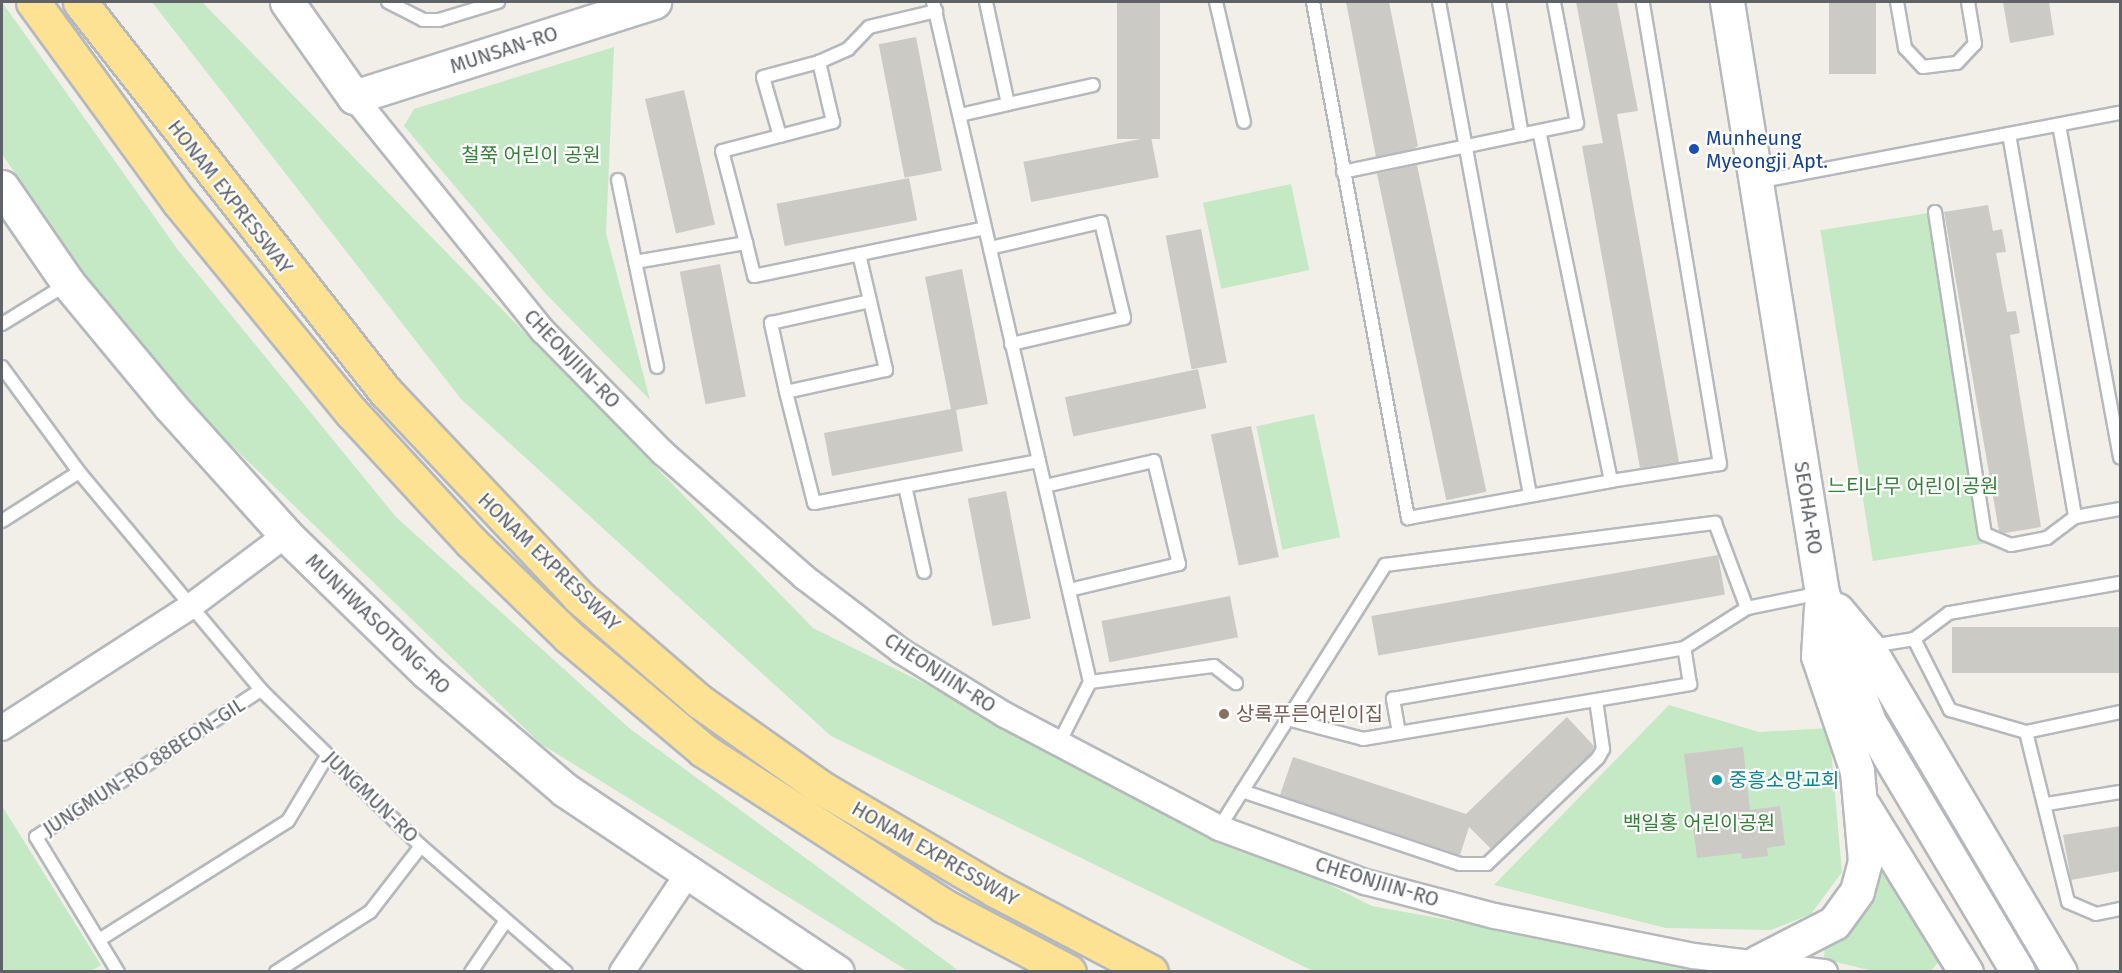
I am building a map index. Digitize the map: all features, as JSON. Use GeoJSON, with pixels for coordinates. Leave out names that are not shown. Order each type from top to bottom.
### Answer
{"type":"FeatureCollection","features":[{"type":"Feature","properties":{"kind":"highway","name":"HONAM EXPRESSWAY"},"geometry":{"type":"LineString","coordinates":[[33,2],[179,202],[352,413],[471,542],[569,637],[703,750],[944,906],[1069,972]]}},
{"type":"Feature","properties":{"kind":"highway","name":"HONAM EXPRESSWAY"},"geometry":{"type":"LineString","coordinates":[[80,2],[386,392],[579,597],[699,701],[820,787],[995,890],[1151,972]]}},
{"type":"Feature","properties":{"kind":"street","name":"CHEONJIIN-RO"},"geometry":{"type":"LineString","coordinates":[[287,2],[354,97],[543,331],[663,453],[804,578],[877,633],[1058,745],[1219,828],[1365,882],[1495,916],[1694,956],[1758,962],[1825,972]]}},
{"type":"Feature","properties":{"kind":"street","name":"MUNSAN-RO"},"geometry":{"type":"LineString","coordinates":[[354,97],[614,8],[654,2]]}},
{"type":"Feature","properties":{"kind":"street","name":"SEOHA-RO"},"geometry":{"type":"LineString","coordinates":[[1727,2],[1822,593],[1869,722],[2018,972]]}},
{"type":"Feature","properties":{"kind":"street","name":"MUNHWASOTONG-RO"},"geometry":{"type":"LineString","coordinates":[[2,187],[68,283],[286,535],[489,729],[687,874],[837,972]]}},
{"type":"Feature","properties":{"kind":"street"},"geometry":{"type":"LineString","coordinates":[[2,728],[191,606],[286,535]]}},
{"type":"Feature","properties":{"kind":"street"},"geometry":{"type":"LineString","coordinates":[[1822,593],[1867,646],[2060,972]]}},
{"type":"Feature","properties":{"kind":"street"},"geometry":{"type":"LineString","coordinates":[[1758,962],[1834,923],[1857,891],[1865,861],[1863,805],[1818,656],[1822,593]]}},
{"type":"Feature","properties":{"kind":"street"},"geometry":{"type":"LineString","coordinates":[[1863,805],[1966,972]]}},
{"type":"Feature","properties":{"kind":"street"},"geometry":{"type":"LineString","coordinates":[[622,972],[687,874]]}},
{"type":"Feature","properties":{"kind":"lane"},"geometry":{"type":"LineString","coordinates":[[388,2],[423,20],[439,20],[498,2]]}},
{"type":"Feature","properties":{"kind":"lane"},"geometry":{"type":"LineString","coordinates":[[986,2],[1008,104]]}},
{"type":"Feature","properties":{"kind":"lane"},"geometry":{"type":"LineString","coordinates":[[1215,2],[1244,122]]}},
{"type":"Feature","properties":{"kind":"lane"},"geometry":{"type":"LineString","coordinates":[[1313,2],[1408,518],[1530,495],[1720,464],[1643,2]]}},
{"type":"Feature","properties":{"kind":"lane"},"geometry":{"type":"LineString","coordinates":[[1439,2],[1468,147],[1530,495]]}},
{"type":"Feature","properties":{"kind":"lane"},"geometry":{"type":"LineString","coordinates":[[1499,2],[1522,135]]}},
{"type":"Feature","properties":{"kind":"lane"},"geometry":{"type":"LineString","coordinates":[[1343,172],[1577,123],[1554,2]]}},
{"type":"Feature","properties":{"kind":"lane"},"geometry":{"type":"LineString","coordinates":[[1898,2],[1905,48],[1923,67],[1957,63],[1976,44],[1968,2]]}},
{"type":"Feature","properties":{"kind":"lane"},"geometry":{"type":"LineString","coordinates":[[780,136],[763,77],[819,62],[848,49],[869,27],[935,6],[1090,682],[1058,745]]}},
{"type":"Feature","properties":{"kind":"lane"},"geometry":{"type":"LineString","coordinates":[[819,62],[833,123],[722,151],[754,276],[985,228]]}},
{"type":"Feature","properties":{"kind":"lane"},"geometry":{"type":"LineString","coordinates":[[960,115],[1093,85]]}},
{"type":"Feature","properties":{"kind":"lane"},"geometry":{"type":"LineString","coordinates":[[1756,182],[2121,113]]}},
{"type":"Feature","properties":{"kind":"lane"},"geometry":{"type":"LineString","coordinates":[[2059,125],[2121,457]]}},
{"type":"Feature","properties":{"kind":"lane"},"geometry":{"type":"LineString","coordinates":[[1539,131],[1611,481]]}},
{"type":"Feature","properties":{"kind":"lane"},"geometry":{"type":"LineString","coordinates":[[2009,134],[2074,517]]}},
{"type":"Feature","properties":{"kind":"lane"},"geometry":{"type":"LineString","coordinates":[[618,180],[657,367]]}},
{"type":"Feature","properties":{"kind":"lane"},"geometry":{"type":"LineString","coordinates":[[1935,212],[1985,534],[2011,545],[2047,538],[2074,517],[2121,509]]}},
{"type":"Feature","properties":{"kind":"lane"},"geometry":{"type":"LineString","coordinates":[[990,248],[1101,222],[1124,318],[1011,344]]}},
{"type":"Feature","properties":{"kind":"lane"},"geometry":{"type":"LineString","coordinates":[[635,262],[746,243]]}},
{"type":"Feature","properties":{"kind":"lane"},"geometry":{"type":"LineString","coordinates":[[786,392],[886,370],[859,254]]}},
{"type":"Feature","properties":{"kind":"lane"},"geometry":{"type":"LineString","coordinates":[[2,324],[68,283]]}},
{"type":"Feature","properties":{"kind":"lane"},"geometry":{"type":"LineString","coordinates":[[870,302],[771,323],[814,503],[1039,461]]}},
{"type":"Feature","properties":{"kind":"lane","name":"JUNGMUN-RO"},"geometry":{"type":"LineString","coordinates":[[2,367],[79,472],[261,690],[421,846],[505,922],[566,972]]}},
{"type":"Feature","properties":{"kind":"lane"},"geometry":{"type":"LineString","coordinates":[[1045,486],[1154,461],[1179,564],[1069,590]]}},
{"type":"Feature","properties":{"kind":"lane"},"geometry":{"type":"LineString","coordinates":[[2,521],[79,472]]}},
{"type":"Feature","properties":{"kind":"lane"},"geometry":{"type":"LineString","coordinates":[[905,486],[924,572]]}},
{"type":"Feature","properties":{"kind":"lane"},"geometry":{"type":"LineString","coordinates":[[1219,828],[1385,565],[1715,523],[1748,608]]}},
{"type":"Feature","properties":{"kind":"lane"},"geometry":{"type":"LineString","coordinates":[[1867,646],[1914,639],[1948,613],[2121,583]]}},
{"type":"Feature","properties":{"kind":"lane"},"geometry":{"type":"LineString","coordinates":[[1400,733],[1394,699],[1684,648],[1748,608],[1822,593]]}},
{"type":"Feature","properties":{"kind":"lane"},"geometry":{"type":"LineString","coordinates":[[1914,639],[1950,711],[2026,732],[2121,712]]}},
{"type":"Feature","properties":{"kind":"lane"},"geometry":{"type":"LineString","coordinates":[[1287,719],[1363,739],[1690,684],[1684,648]]}},
{"type":"Feature","properties":{"kind":"lane"},"geometry":{"type":"LineString","coordinates":[[1090,682],[1214,666],[1236,683]]}},
{"type":"Feature","properties":{"kind":"lane","name":"JUNGMUN-RO 88BEON-GIL"},"geometry":{"type":"LineString","coordinates":[[118,972],[36,837],[261,690]]}},
{"type":"Feature","properties":{"kind":"lane"},"geometry":{"type":"LineString","coordinates":[[1242,791],[1460,864],[1487,864],[1598,759],[1603,749],[1596,700]]}},
{"type":"Feature","properties":{"kind":"lane"},"geometry":{"type":"LineString","coordinates":[[2026,732],[2047,804],[2068,902],[2096,914],[2121,909]]}},
{"type":"Feature","properties":{"kind":"lane"},"geometry":{"type":"LineString","coordinates":[[99,940],[288,821],[327,756]]}},
{"type":"Feature","properties":{"kind":"lane"},"geometry":{"type":"LineString","coordinates":[[2047,804],[2121,792]]}},
{"type":"Feature","properties":{"kind":"lane"},"geometry":{"type":"LineString","coordinates":[[276,972],[370,912],[421,846]]}},
{"type":"Feature","properties":{"kind":"lane"},"geometry":{"type":"LineString","coordinates":[[471,972],[505,922]]}},
{"type":"Feature","properties":{"kind":"green space"},"geometry":{"type":"Polygon","coordinates":[[[2,2],[178,250],[396,517],[629,728],[959,971],[908,971],[541,744],[142,359],[2,154],[2,2]]]}},
{"type":"Feature","properties":{"kind":"green space"},"geometry":{"type":"Polygon","coordinates":[[[152,2],[202,2],[813,628],[1372,906],[1728,971],[1313,971],[831,736],[461,399],[152,2]]]}},
{"type":"Feature","properties":{"kind":"green space","name":"철쭉 어린이 공원"},"geometry":{"type":"Polygon","coordinates":[[[614,47],[606,233],[650,400],[546,294],[404,126],[414,109],[614,47]]]}},
{"type":"Feature","properties":{"kind":"green space"},"geometry":{"type":"Polygon","coordinates":[[[1291,184],[1309,270],[1221,289],[1203,203],[1291,184]]]}},
{"type":"Feature","properties":{"kind":"green space","name":"느티나무 어린이공원"},"geometry":{"type":"Polygon","coordinates":[[[1935,212],[1987,543],[1873,561],[1820,230],[1935,212]]]}},
{"type":"Feature","properties":{"kind":"green space"},"geometry":{"type":"Polygon","coordinates":[[[1314,414],[1340,537],[1282,550],[1256,426],[1314,414]]]}},
{"type":"Feature","properties":{"kind":"green space","name":"백일홍 어린이공원"},"geometry":{"type":"Polygon","coordinates":[[[1669,705],[1759,732],[1829,728],[1842,872],[1811,914],[1771,930],[1666,928],[1494,885],[1669,705]]]}},
{"type":"Feature","properties":{"kind":"green space"},"geometry":{"type":"Polygon","coordinates":[[[2,806],[101,965],[91,971],[2,971],[2,806]]]}},
{"type":"Feature","properties":{"kind":"green space"},"geometry":{"type":"Polygon","coordinates":[[[1882,854],[1944,955],[1931,971],[1877,972],[1824,959],[1825,943],[1882,854]]]}},
{"type":"Feature","properties":{"kind":"building"},"geometry":{"type":"Polygon","coordinates":[[[1117,2],[1160,2],[1160,139],[1117,139],[1117,2]]]}},
{"type":"Feature","properties":{"kind":"building"},"geometry":{"type":"Polygon","coordinates":[[[1346,2],[1389,2],[1418,146],[1413,149],[1376,157],[1346,2]]]}},
{"type":"Feature","properties":{"kind":"building"},"geometry":{"type":"Polygon","coordinates":[[[1576,2],[1617,2],[1638,111],[1617,114],[1679,462],[1640,468],[1582,146],[1603,143],[1576,2]]]}},
{"type":"Feature","properties":{"kind":"building"},"geometry":{"type":"Polygon","coordinates":[[[1829,2],[1876,2],[1876,74],[1829,74],[1829,2]]]}},
{"type":"Feature","properties":{"kind":"building"},"geometry":{"type":"Polygon","coordinates":[[[2003,2],[2049,2],[2054,35],[2010,43],[2003,2]]]}},
{"type":"Feature","properties":{"kind":"building"},"geometry":{"type":"Polygon","coordinates":[[[916,37],[942,171],[905,178],[879,44],[916,37]]]}},
{"type":"Feature","properties":{"kind":"building"},"geometry":{"type":"Polygon","coordinates":[[[684,90],[715,224],[676,233],[645,99],[684,90]]]}},
{"type":"Feature","properties":{"kind":"building"},"geometry":{"type":"Polygon","coordinates":[[[1151,137],[1159,177],[1031,202],[1023,162],[1151,137]]]}},
{"type":"Feature","properties":{"kind":"building"},"geometry":{"type":"Polygon","coordinates":[[[1417,165],[1486,492],[1446,500],[1377,174],[1417,165]]]}},
{"type":"Feature","properties":{"kind":"building"},"geometry":{"type":"Polygon","coordinates":[[[909,178],[917,220],[785,246],[776,204],[909,178]]]}},
{"type":"Feature","properties":{"kind":"building"},"geometry":{"type":"Polygon","coordinates":[[[1988,205],[1993,231],[2002,229],[2006,252],[1996,253],[2007,312],[2016,311],[2020,333],[2010,335],[2041,527],[2005,533],[1999,531],[1944,212],[1988,205]]]}},
{"type":"Feature","properties":{"kind":"building"},"geometry":{"type":"Polygon","coordinates":[[[1201,229],[1227,363],[1192,369],[1166,236],[1201,229]]]}},
{"type":"Feature","properties":{"kind":"building"},"geometry":{"type":"Polygon","coordinates":[[[720,264],[746,397],[706,404],[680,272],[720,264]]]}},
{"type":"Feature","properties":{"kind":"building"},"geometry":{"type":"Polygon","coordinates":[[[962,269],[988,404],[956,410],[963,451],[832,476],[824,433],[951,409],[925,277],[962,269]]]}},
{"type":"Feature","properties":{"kind":"building"},"geometry":{"type":"Polygon","coordinates":[[[1198,369],[1206,408],[1073,436],[1065,397],[1198,369]]]}},
{"type":"Feature","properties":{"kind":"building"},"geometry":{"type":"Polygon","coordinates":[[[1251,426],[1279,557],[1239,566],[1211,435],[1251,426]]]}},
{"type":"Feature","properties":{"kind":"building"},"geometry":{"type":"Polygon","coordinates":[[[1006,491],[1031,619],[993,626],[968,498],[1006,491]]]}},
{"type":"Feature","properties":{"kind":"building"},"geometry":{"type":"Polygon","coordinates":[[[1718,555],[1725,594],[1378,656],[1371,616],[1718,555]]]}},
{"type":"Feature","properties":{"kind":"building"},"geometry":{"type":"Polygon","coordinates":[[[1230,596],[1238,637],[1109,662],[1101,621],[1230,596]]]}},
{"type":"Feature","properties":{"kind":"building"},"geometry":{"type":"Polygon","coordinates":[[[1952,627],[2120,627],[2120,673],[1952,673],[1952,627]]]}},
{"type":"Feature","properties":{"kind":"building"},"geometry":{"type":"Polygon","coordinates":[[[1567,717],[1594,746],[1591,753],[1491,849],[1469,827],[1460,855],[1280,795],[1293,757],[1466,814],[1567,717]]]}},
{"type":"Feature","properties":{"kind":"building","name":"중흥소망교회"},"geometry":{"type":"Polygon","coordinates":[[[1743,747],[1750,810],[1780,806],[1785,845],[1767,848],[1768,856],[1742,859],[1741,853],[1697,858],[1684,754],[1743,747]]]}},
{"type":"Feature","properties":{"kind":"building"},"geometry":{"type":"Polygon","coordinates":[[[2121,826],[2121,871],[2071,880],[2063,835],[2121,826]]]}},
{"type":"Feature","properties":{"kind":"place","name":"Munheung Myeongji Apt."},"geometry":{"type":"Point","coordinates":[1694,149]}},
{"type":"Feature","properties":{"kind":"place","name":"상록푸른어린이집"},"geometry":{"type":"Point","coordinates":[1224,714]}},
{"type":"Feature","properties":{"kind":"place","name":"중흥소망교회"},"geometry":{"type":"Point","coordinates":[1717,780]}}]}
